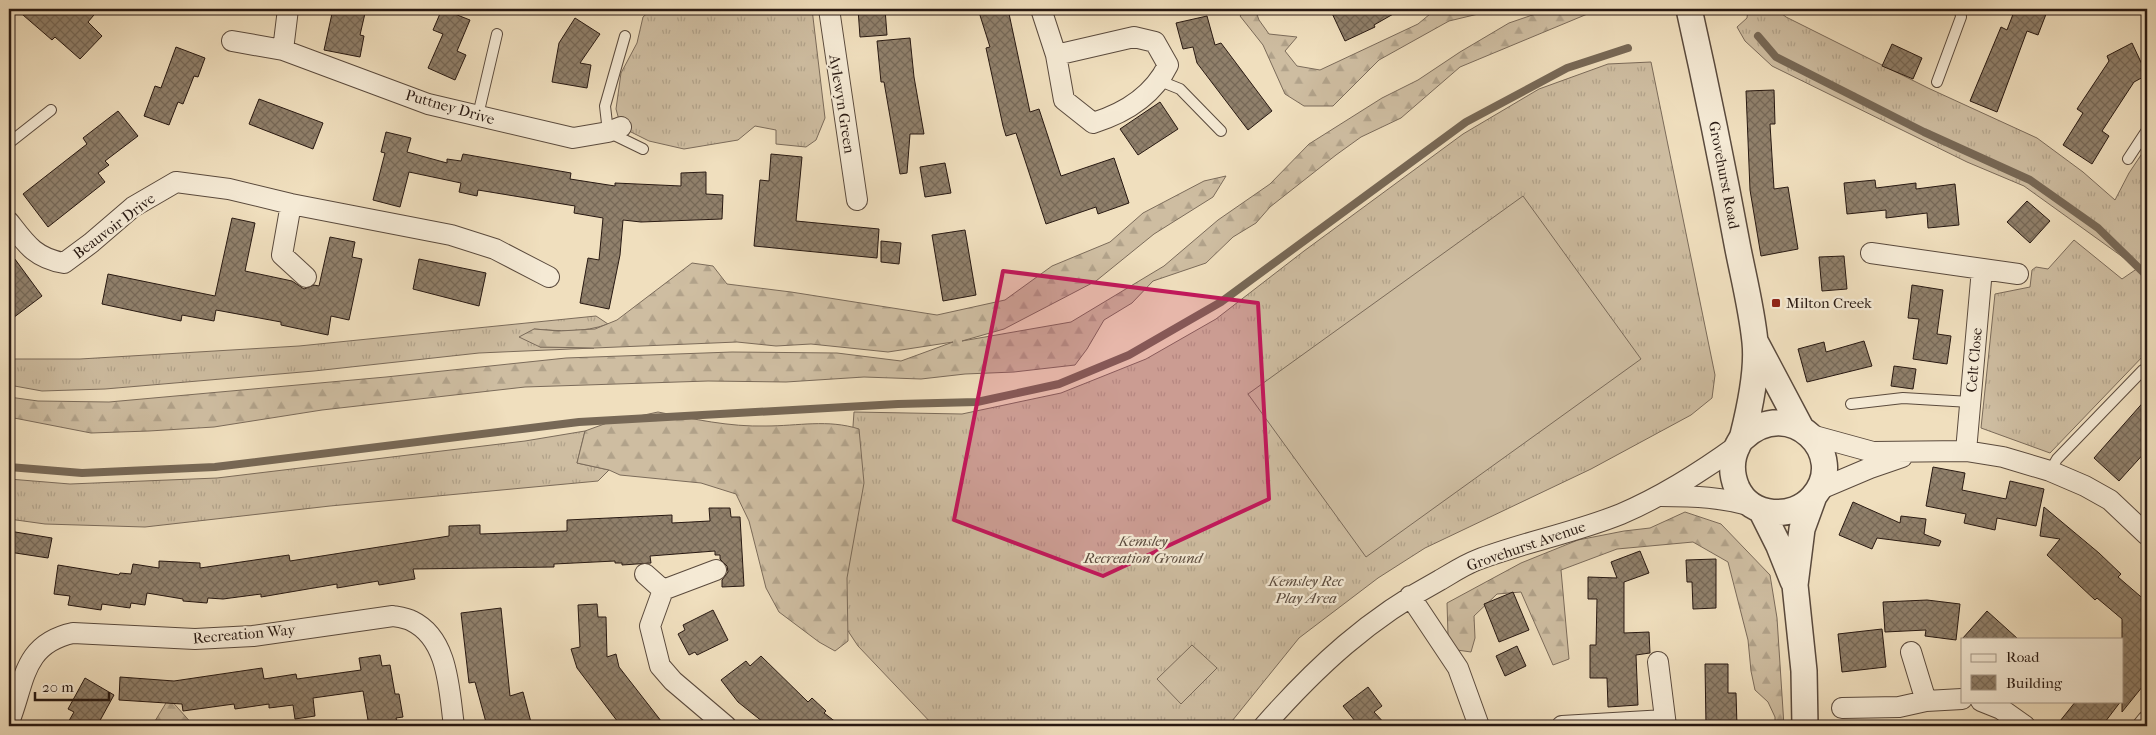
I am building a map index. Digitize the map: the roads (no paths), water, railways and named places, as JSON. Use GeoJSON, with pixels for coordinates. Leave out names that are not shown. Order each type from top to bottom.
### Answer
{"type":"FeatureCollection","features":[{"type":"Feature","properties":{"kind":"street"},"geometry":{"type":"LineString","coordinates":[[283,50],[288,9]]}},
{"type":"Feature","properties":{"kind":"street","name":"Aylewyn Green"},"geometry":{"type":"LineString","coordinates":[[829,9],[857,200]]}},
{"type":"Feature","properties":{"kind":"street"},"geometry":{"type":"LineString","coordinates":[[1041,9],[1056,56],[1064,100],[1093,123],[1116,116],[1143,97],[1160,81],[1168,65],[1155,42],[1134,37],[1056,56]]}},
{"type":"Feature","properties":{"kind":"street","name":"Grovehurst Road"},"geometry":{"type":"LineString","coordinates":[[1689,9],[1721,154],[1756,343],[1753,384],[1740,442]]}},
{"type":"Feature","properties":{"kind":"street","name":"Puttney Drive"},"geometry":{"type":"LineString","coordinates":[[232,41],[283,50],[355,79],[428,104],[573,138],[615,129]]}},
{"type":"Feature","properties":{"kind":"street","name":"Beauvoir Drive"},"geometry":{"type":"LineString","coordinates":[[9,222],[32,252],[52,261],[64,263],[133,208],[176,182],[229,189],[291,204],[451,235],[496,249],[549,277]]}},
{"type":"Feature","properties":{"kind":"street"},"geometry":{"type":"LineString","coordinates":[[291,204],[282,256],[306,277]]}},
{"type":"Feature","properties":{"kind":"street"},"geometry":{"type":"LineString","coordinates":[[1871,253],[2018,274]]}},
{"type":"Feature","properties":{"kind":"street","name":"Celt Close"},"geometry":{"type":"LineString","coordinates":[[1966,451],[1982,269]]}},
{"type":"Feature","properties":{"kind":"street","name":"Grovehurst Road"},"geometry":{"type":"LineString","coordinates":[[1756,343],[1806,432]]}},
{"type":"Feature","properties":{"kind":"street"},"geometry":{"type":"LineString","coordinates":[[1920,450],[1870,468],[1816,493],[1805,504],[1778,514],[1758,508],[1744,499],[1733,478],[1732,466],[1740,442],[1751,430],[1768,423],[1778,422],[1790,424],[1806,432],[1873,452],[1920,450],[1966,451],[2003,457],[2050,471],[2085,486],[2110,500],[2147,535]]}},
{"type":"Feature","properties":{"kind":"street"},"geometry":{"type":"LineString","coordinates":[[1806,432],[1818,445],[1823,457],[1824,474],[1802,529],[1795,585],[1804,671],[1806,726]]}},
{"type":"Feature","properties":{"kind":"street","name":"Grovehurst Avenue"},"geometry":{"type":"LineString","coordinates":[[1264,726],[1296,690],[1342,646],[1410,596],[1476,560],[1619,514],[1661,496],[1704,470],[1740,442]]}},
{"type":"Feature","properties":{"kind":"street","name":"Grovehurst Avenue"},"geometry":{"type":"LineString","coordinates":[[1661,496],[1705,496],[1729,499],[1758,508]]}},
{"type":"Feature","properties":{"kind":"street"},"geometry":{"type":"LineString","coordinates":[[1758,508],[1779,546],[1795,585]]}},
{"type":"Feature","properties":{"kind":"street"},"geometry":{"type":"LineString","coordinates":[[662,590],[716,570]]}},
{"type":"Feature","properties":{"kind":"street"},"geometry":{"type":"LineString","coordinates":[[645,574],[662,590]]}},
{"type":"Feature","properties":{"kind":"street"},"geometry":{"type":"LineString","coordinates":[[662,590],[650,626],[660,666],[673,681],[726,726]]}},
{"type":"Feature","properties":{"kind":"street"},"geometry":{"type":"LineString","coordinates":[[1410,596],[1458,668],[1479,726]]}},
{"type":"Feature","properties":{"kind":"street","name":"Recreation Way"},"geometry":{"type":"LineString","coordinates":[[9,722],[23,675],[33,655],[58,636],[73,633],[195,639],[253,636],[393,616],[410,620],[421,626],[441,652],[454,726]]}},
{"type":"Feature","properties":{"kind":"street"},"geometry":{"type":"LineString","coordinates":[[1911,652],[1926,701]]}},
{"type":"Feature","properties":{"kind":"street"},"geometry":{"type":"LineString","coordinates":[[1562,726],[1665,723],[1658,662]]}},
{"type":"Feature","properties":{"kind":"street"},"geometry":{"type":"LineString","coordinates":[[1842,708],[1900,708],[1926,701],[1961,699]]}},
{"type":"Feature","properties":{"kind":"street"},"geometry":{"type":"LineString","coordinates":[[1983,702],[2000,709],[2025,726]]}},
{"type":"Feature","properties":{"kind":"street"},"geometry":{"type":"LineString","coordinates":[[2143,726],[2147,721]]}},
{"type":"Feature","properties":{"kind":"lane"},"geometry":{"type":"LineString","coordinates":[[1937,82],[1961,17],[1960,9]]}},
{"type":"Feature","properties":{"kind":"lane"},"geometry":{"type":"LineString","coordinates":[[478,116],[497,34]]}},
{"type":"Feature","properties":{"kind":"lane"},"geometry":{"type":"LineString","coordinates":[[625,36],[605,106],[615,129],[643,149]]}},
{"type":"Feature","properties":{"kind":"lane"},"geometry":{"type":"LineString","coordinates":[[1160,81],[1180,89],[1221,131]]}},
{"type":"Feature","properties":{"kind":"lane"},"geometry":{"type":"LineString","coordinates":[[9,143],[51,110]]}},
{"type":"Feature","properties":{"kind":"lane"},"geometry":{"type":"LineString","coordinates":[[2128,159],[2147,130]]}},
{"type":"Feature","properties":{"kind":"lane"},"geometry":{"type":"LineString","coordinates":[[2050,471],[2057,459],[2143,370]]}},
{"type":"Feature","properties":{"kind":"lane"},"geometry":{"type":"LineString","coordinates":[[1851,404],[1903,398],[1970,402]]}},
{"type":"Feature","properties":{"kind":"waterway"},"geometry":{"type":"LineString","coordinates":[[1758,36],[1776,57],[1924,132],[2030,180],[2098,228],[2147,276]]}},
{"type":"Feature","properties":{"kind":"waterway"},"geometry":{"type":"LineString","coordinates":[[9,467],[82,473],[215,467],[579,422],[898,404],[977,402],[1059,384],[1129,355],[1221,302],[1466,122],[1567,68],[1628,48]]}},
{"type":"Feature","properties":{"kind":"place","name":"Milton Creek"},"geometry":{"type":"Point","coordinates":[1776,303]}},
{"type":"Feature","properties":{"kind":"park label","name":"Kemsley Recreation Ground"},"geometry":{"type":"Point","coordinates":[1143,550]}},
{"type":"Feature","properties":{"kind":"park label","name":"Kemsley Rec Play Area"},"geometry":{"type":"Point","coordinates":[1306,590]}}]}
